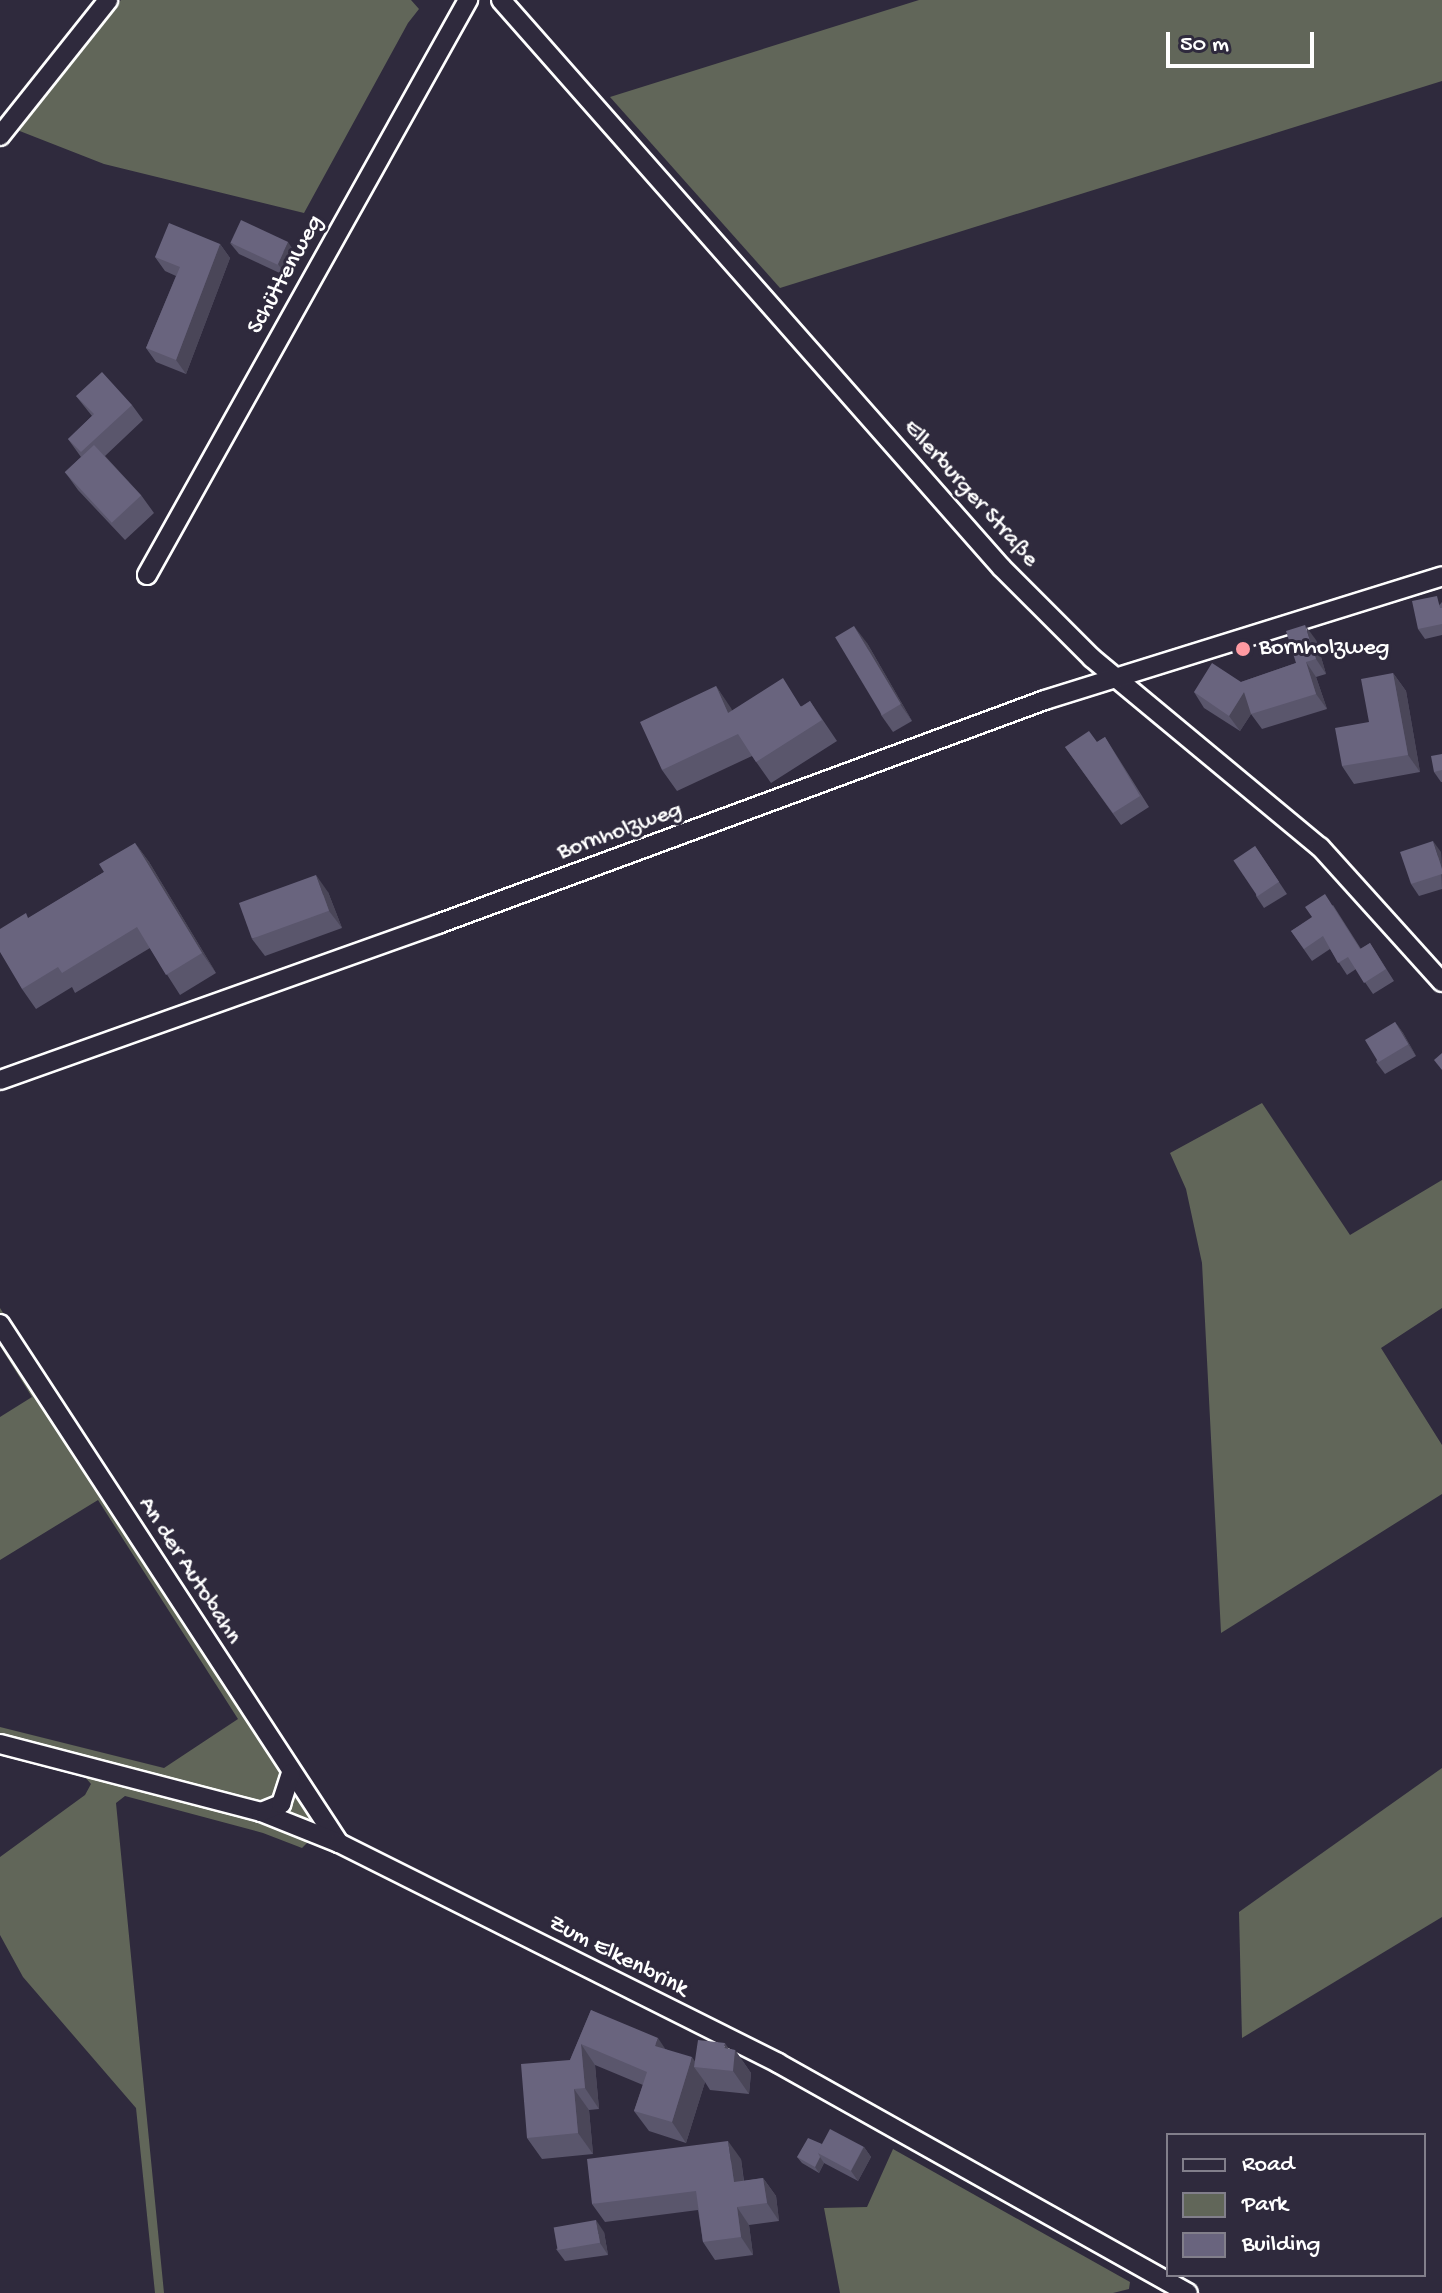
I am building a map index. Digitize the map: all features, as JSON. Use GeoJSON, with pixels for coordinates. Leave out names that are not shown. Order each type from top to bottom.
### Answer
{"type":"FeatureCollection","features":[{"type":"Feature","properties":{"kind":"street"},"geometry":{"type":"LineString","coordinates":[[0,136],[108,0]]}},
{"type":"Feature","properties":{"kind":"street","name":"Schüttenweg"},"geometry":{"type":"LineString","coordinates":[[147,575],[468,0]]}},
{"type":"Feature","properties":{"kind":"street","name":"Ellerburger Straße"},"geometry":{"type":"LineString","coordinates":[[501,0],[1002,568],[1115,676],[1320,847],[1442,982]]}},
{"type":"Feature","properties":{"kind":"street","name":"Bornholzweg"},"geometry":{"type":"LineString","coordinates":[[0,1080],[1115,676],[1442,576]]}},
{"type":"Feature","properties":{"kind":"street","name":"An der Autobahn"},"geometry":{"type":"LineString","coordinates":[[0,1324],[291,1774],[339,1843]]}},
{"type":"Feature","properties":{"kind":"street","name":"Zum Elkenbrink"},"geometry":{"type":"LineString","coordinates":[[0,1744],[261,1812],[339,1843],[778,2063],[1181,2292]]}},
{"type":"Feature","properties":{"kind":"street"},"geometry":{"type":"LineString","coordinates":[[261,1812],[281,1804],[291,1774]]}},
{"type":"Feature","properties":{"kind":"green space"},"geometry":{"type":"Polygon","coordinates":[[[121,0],[411,0],[419,9],[408,23],[304,213],[104,164],[12,128],[121,0]]]}},
{"type":"Feature","properties":{"kind":"green space"},"geometry":{"type":"Polygon","coordinates":[[[919,0],[1442,0],[1442,81],[780,288],[610,97],[919,0]]]}},
{"type":"Feature","properties":{"kind":"green space"},"geometry":{"type":"Polygon","coordinates":[[[1262,1103],[1350,1235],[1442,1180],[1442,1308],[1381,1348],[1442,1445],[1442,1494],[1221,1633],[1202,1263],[1186,1189],[1170,1153],[1262,1103]]]}},
{"type":"Feature","properties":{"kind":"green space"},"geometry":{"type":"Polygon","coordinates":[[[0,1308],[316,1808],[329,1821],[302,1848],[263,1833],[125,1796],[116,1803],[164,2293],[155,2293],[136,2108],[23,1977],[0,1935],[0,1857],[85,1795],[91,1784],[71,1770],[0,1753],[0,1727],[164,1768],[238,1719],[98,1500],[0,1560],[0,1417],[32,1397],[0,1346],[0,1308]]]}},
{"type":"Feature","properties":{"kind":"green space"},"geometry":{"type":"Polygon","coordinates":[[[1442,1768],[1442,1917],[1242,2038],[1239,1912],[1442,1768]]]}},
{"type":"Feature","properties":{"kind":"green space"},"geometry":{"type":"Polygon","coordinates":[[[893,2149],[1130,2282],[1129,2289],[1113,2293],[840,2293],[824,2208],[867,2207],[893,2149]]]}},
{"type":"Feature","properties":{"kind":"building"},"geometry":{"type":"Polygon","coordinates":[[[241,220],[288,242],[278,265],[230,243],[241,220]]]}},
{"type":"Feature","properties":{"kind":"building"},"geometry":{"type":"Polygon","coordinates":[[[169,223],[220,244],[176,360],[146,348],[180,267],[155,257],[169,223]]]}},
{"type":"Feature","properties":{"kind":"building"},"geometry":{"type":"Polygon","coordinates":[[[102,372],[132,405],[81,452],[68,439],[94,414],[76,396],[102,372]]]}},
{"type":"Feature","properties":{"kind":"building"},"geometry":{"type":"Polygon","coordinates":[[[94,445],[141,495],[112,523],[65,472],[94,445]]]}},
{"type":"Feature","properties":{"kind":"building"},"geometry":{"type":"Polygon","coordinates":[[[1437,596],[1442,608],[1442,624],[1418,629],[1412,601],[1437,596]]]}},
{"type":"Feature","properties":{"kind":"building"},"geometry":{"type":"Polygon","coordinates":[[[1305,625],[1316,659],[1306,662],[1316,694],[1251,714],[1244,692],[1229,716],[1194,692],[1212,663],[1241,682],[1296,663],[1286,631],[1305,625]]]}},
{"type":"Feature","properties":{"kind":"building"},"geometry":{"type":"Polygon","coordinates":[[[854,626],[901,704],[882,715],[835,637],[854,626]]]}},
{"type":"Feature","properties":{"kind":"building"},"geometry":{"type":"Polygon","coordinates":[[[1393,673],[1408,755],[1342,766],[1335,728],[1369,722],[1361,679],[1393,673]]]}},
{"type":"Feature","properties":{"kind":"building"},"geometry":{"type":"Polygon","coordinates":[[[783,678],[801,707],[810,701],[822,720],[756,762],[738,734],[662,770],[640,722],[716,686],[728,713],[783,678]]]}},
{"type":"Feature","properties":{"kind":"building"},"geometry":{"type":"Polygon","coordinates":[[[1089,731],[1097,742],[1105,737],[1140,796],[1113,813],[1065,747],[1089,731]]]}},
{"type":"Feature","properties":{"kind":"building"},"geometry":{"type":"Polygon","coordinates":[[[1442,754],[1442,770],[1434,772],[1431,756],[1442,754]]]}},
{"type":"Feature","properties":{"kind":"building"},"geometry":{"type":"Polygon","coordinates":[[[1433,841],[1442,874],[1411,884],[1400,852],[1433,841]]]}},
{"type":"Feature","properties":{"kind":"building"},"geometry":{"type":"Polygon","coordinates":[[[135,843],[202,953],[166,975],[137,927],[62,973],[58,967],[22,989],[0,952],[0,929],[26,913],[28,918],[104,872],[99,864],[135,843]]]}},
{"type":"Feature","properties":{"kind":"building"},"geometry":{"type":"Polygon","coordinates":[[[1255,846],[1279,882],[1257,896],[1233,861],[1255,846]]]}},
{"type":"Feature","properties":{"kind":"building"},"geometry":{"type":"Polygon","coordinates":[[[316,875],[329,911],[252,939],[239,903],[316,875]]]}},
{"type":"Feature","properties":{"kind":"building"},"geometry":{"type":"Polygon","coordinates":[[[1325,894],[1360,949],[1370,943],[1386,969],[1364,983],[1348,957],[1338,963],[1323,936],[1304,949],[1291,931],[1312,917],[1305,907],[1325,894]]]}},
{"type":"Feature","properties":{"kind":"building"},"geometry":{"type":"Polygon","coordinates":[[[1395,1022],[1408,1044],[1378,1062],[1365,1040],[1395,1022]]]}},
{"type":"Feature","properties":{"kind":"building"},"geometry":{"type":"Polygon","coordinates":[[[1442,1053],[1442,1070],[1434,1060],[1442,1053]]]}},
{"type":"Feature","properties":{"kind":"building"},"geometry":{"type":"Polygon","coordinates":[[[591,2010],[658,2038],[655,2046],[692,2057],[672,2122],[634,2111],[647,2072],[581,2044],[585,2088],[574,2089],[578,2133],[527,2138],[521,2064],[570,2060],[591,2010]]]}},
{"type":"Feature","properties":{"kind":"building"},"geometry":{"type":"Polygon","coordinates":[[[698,2040],[725,2043],[724,2048],[735,2050],[733,2071],[694,2067],[698,2040]]]}},
{"type":"Feature","properties":{"kind":"building"},"geometry":{"type":"Polygon","coordinates":[[[830,2129],[864,2147],[851,2171],[817,2153],[830,2129]]]}},
{"type":"Feature","properties":{"kind":"building"},"geometry":{"type":"Polygon","coordinates":[[[808,2138],[822,2144],[815,2167],[797,2157],[808,2138]]]}},
{"type":"Feature","properties":{"kind":"building"},"geometry":{"type":"Polygon","coordinates":[[[728,2141],[734,2182],[763,2178],[767,2203],[737,2207],[741,2237],[703,2242],[696,2191],[592,2204],[587,2159],[728,2141]]]}},
{"type":"Feature","properties":{"kind":"building"},"geometry":{"type":"Polygon","coordinates":[[[596,2220],[600,2243],[558,2250],[554,2227],[596,2220]]]}},
{"type":"Feature","properties":{"kind":"place","name":"Bornholzweg"},"geometry":{"type":"Point","coordinates":[1243,649]}}]}
